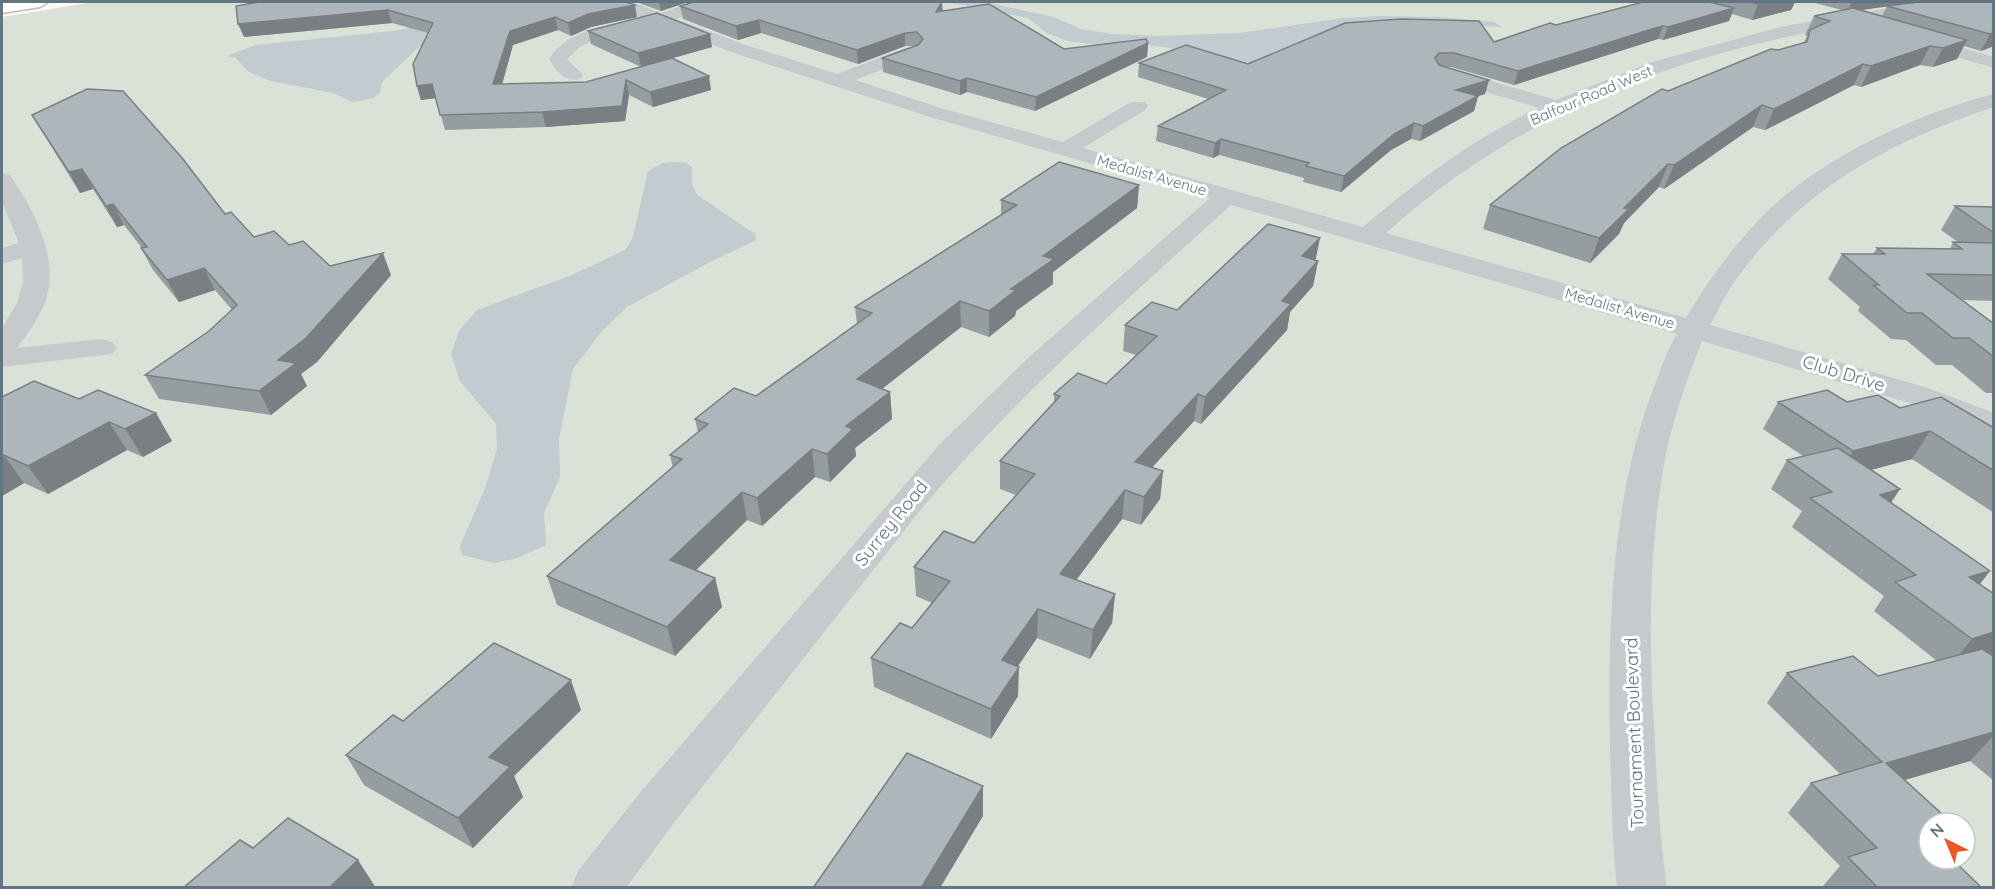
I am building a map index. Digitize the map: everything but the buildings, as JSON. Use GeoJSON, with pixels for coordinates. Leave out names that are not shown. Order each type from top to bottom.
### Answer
{"type":"FeatureCollection","features":[{"type":"Feature","properties":{"kind":"main road"},"geometry":{"type":"LineString","coordinates":[[2,8],[40,2]]}},
{"type":"Feature","properties":{"kind":"street","name":"Medalist Avenue"},"geometry":{"type":"LineString","coordinates":[[618,2],[836,81],[1065,150],[1692,328]]}},
{"type":"Feature","properties":{"kind":"street"},"geometry":{"type":"LineString","coordinates":[[574,75],[562,67],[558,59],[562,50],[570,44],[588,37],[660,19],[684,8],[709,2]]}},
{"type":"Feature","properties":{"kind":"street","name":"Balfour Road West"},"geometry":{"type":"LineString","coordinates":[[1368,236],[1441,176],[1487,145],[1557,107],[1616,82],[1693,54],[1763,36],[1845,19],[1967,2]]}},
{"type":"Feature","properties":{"kind":"street"},"geometry":{"type":"LineString","coordinates":[[1811,8],[1880,29]]}},
{"type":"Feature","properties":{"kind":"street"},"geometry":{"type":"LineString","coordinates":[[1902,36],[1994,63]]}},
{"type":"Feature","properties":{"kind":"street"},"geometry":{"type":"LineString","coordinates":[[836,81],[912,52]]}},
{"type":"Feature","properties":{"kind":"street"},"geometry":{"type":"LineString","coordinates":[[1443,73],[1557,107]]}},
{"type":"Feature","properties":{"kind":"street","name":"Tournament Boulevard"},"geometry":{"type":"LineString","coordinates":[[1642,888],[1629,679],[1633,563],[1645,472],[1664,399],[1692,328],[1736,261],[1768,224],[1805,192],[1874,148],[1917,128],[1994,100]]}},
{"type":"Feature","properties":{"kind":"street"},"geometry":{"type":"LineString","coordinates":[[1065,150],[1138,106]]}},
{"type":"Feature","properties":{"kind":"street"},"geometry":{"type":"LineString","coordinates":[[2,180],[28,230],[38,266],[38,283],[27,311],[2,346]]}},
{"type":"Feature","properties":{"kind":"street","name":"Surrey Road"},"geometry":{"type":"LineString","coordinates":[[596,888],[656,809],[871,549],[904,504],[958,444],[1065,342],[1227,196]]}},
{"type":"Feature","properties":{"kind":"street"},"geometry":{"type":"LineString","coordinates":[[2,255],[33,247]]}},
{"type":"Feature","properties":{"kind":"street","name":"Club Drive"},"geometry":{"type":"LineString","coordinates":[[1692,328],[1917,395],[1994,424]]}},
{"type":"Feature","properties":{"kind":"street"},"geometry":{"type":"LineString","coordinates":[[2,358],[102,348]]}},
{"type":"Feature","properties":{"kind":"shaded area"},"geometry":{"type":"Polygon","coordinates":[[[94,2],[1993,2],[1993,887],[2,888],[2,17],[94,2]]]}},
{"type":"Feature","properties":{"kind":"shaded area"},"geometry":{"type":"Polygon","coordinates":[[[947,2],[984,2],[1054,17],[1081,29],[1112,34],[1158,36],[1240,33],[1343,18],[1381,16],[1438,17],[1494,22],[1502,27],[1454,24],[1248,75],[1170,48],[1150,45],[1127,49],[1068,41],[1047,33],[1028,18],[947,2]]]}},
{"type":"Feature","properties":{"kind":"shaded area"},"geometry":{"type":"Polygon","coordinates":[[[464,18],[456,29],[421,45],[382,82],[380,93],[373,98],[353,102],[333,93],[271,81],[247,71],[236,58],[227,56],[256,45],[393,31],[464,18]]]}},
{"type":"Feature","properties":{"kind":"shaded area"},"geometry":{"type":"Polygon","coordinates":[[[663,163],[686,163],[692,167],[692,185],[697,195],[755,234],[756,240],[627,307],[602,331],[573,369],[559,439],[560,477],[544,513],[546,545],[517,558],[494,563],[462,555],[460,546],[485,488],[497,449],[496,424],[460,381],[451,354],[459,331],[477,310],[572,275],[625,250],[633,237],[648,171],[663,163]]]}}]}
